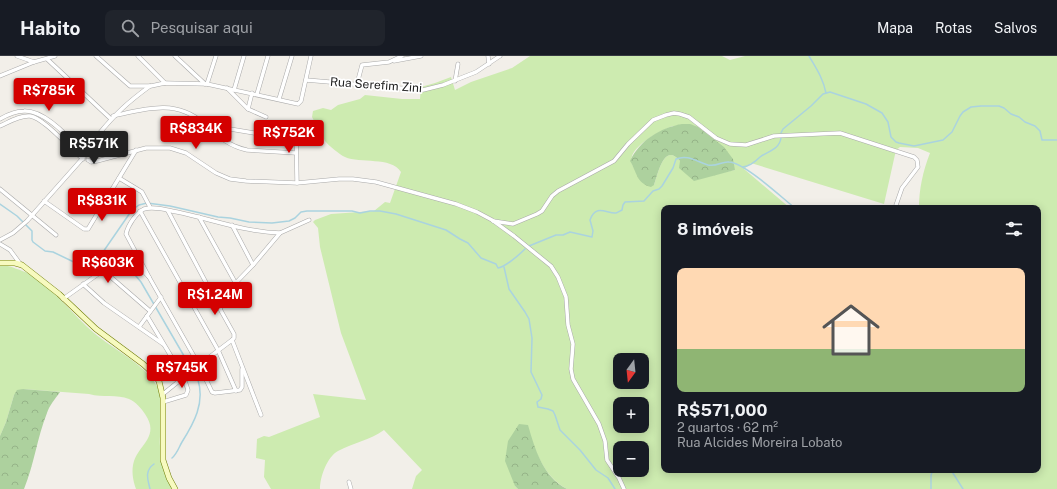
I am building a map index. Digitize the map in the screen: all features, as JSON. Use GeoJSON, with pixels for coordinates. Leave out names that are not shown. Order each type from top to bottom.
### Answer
{"type":"FeatureCollection","features":[{"type":"Feature","properties":{"kind":"street"},"geometry":{"type":"LineString","coordinates":[[16,56],[34,62]]}},
{"type":"Feature","properties":{"kind":"street"},"geometry":{"type":"LineString","coordinates":[[0,76],[34,62],[55,56]]}},
{"type":"Feature","properties":{"kind":"street"},"geometry":{"type":"LineString","coordinates":[[96,56],[128,85],[132,86],[151,86],[165,83],[206,84],[298,104],[301,101],[311,56]]}},
{"type":"Feature","properties":{"kind":"street"},"geometry":{"type":"LineString","coordinates":[[138,56],[165,83]]}},
{"type":"Feature","properties":{"kind":"street"},"geometry":{"type":"LineString","coordinates":[[175,56],[206,84]]}},
{"type":"Feature","properties":{"kind":"street"},"geometry":{"type":"LineString","coordinates":[[206,84],[216,56]]}},
{"type":"Feature","properties":{"kind":"street"},"geometry":{"type":"LineString","coordinates":[[234,90],[244,56]]}},
{"type":"Feature","properties":{"kind":"street"},"geometry":{"type":"LineString","coordinates":[[257,94],[268,56]]}},
{"type":"Feature","properties":{"kind":"street"},"geometry":{"type":"LineString","coordinates":[[279,100],[292,56]]}},
{"type":"Feature","properties":{"kind":"street"},"geometry":{"type":"LineString","coordinates":[[389,62],[402,56]]}},
{"type":"Feature","properties":{"kind":"street"},"geometry":{"type":"LineString","coordinates":[[357,84],[362,65],[421,56]]}},
{"type":"Feature","properties":{"kind":"street"},"geometry":{"type":"LineString","coordinates":[[488,56],[489,64]]}},
{"type":"Feature","properties":{"kind":"street","name":"Rua Serefim Zini"},"geometry":{"type":"LineString","coordinates":[[306,80],[423,90],[443,85],[476,72],[500,56]]}},
{"type":"Feature","properties":{"kind":"street"},"geometry":{"type":"LineString","coordinates":[[47,59],[112,118]]}},
{"type":"Feature","properties":{"kind":"street"},"geometry":{"type":"LineString","coordinates":[[454,81],[458,64]]}},
{"type":"Feature","properties":{"kind":"street"},"geometry":{"type":"LineString","coordinates":[[0,240],[19,229],[32,216],[83,157],[112,118],[126,104],[151,86]]}},
{"type":"Feature","properties":{"kind":"street"},"geometry":{"type":"LineString","coordinates":[[227,88],[248,109],[266,117]]}},
{"type":"Feature","properties":{"kind":"street"},"geometry":{"type":"LineString","coordinates":[[248,109],[252,93]]}},
{"type":"Feature","properties":{"kind":"street"},"geometry":{"type":"LineString","coordinates":[[112,118],[140,110],[169,108],[189,113],[205,124],[224,142],[239,148],[247,150],[296,153]]}},
{"type":"Feature","properties":{"kind":"street"},"geometry":{"type":"LineString","coordinates":[[0,119],[19,112],[39,114],[58,129],[83,157]]}},
{"type":"Feature","properties":{"kind":"street"},"geometry":{"type":"LineString","coordinates":[[492,220],[513,224],[540,212],[552,196],[558,191],[614,161],[628,144],[653,120],[674,113],[689,118],[716,138],[730,144],[746,145],[774,136],[840,133],[914,158],[917,160],[918,167],[902,188],[896,205]]}},
{"type":"Feature","properties":{"kind":"street"},"geometry":{"type":"LineString","coordinates":[[0,126],[26,116],[34,117],[45,124],[83,157],[94,162],[136,150],[155,147],[170,148],[192,157],[216,173],[230,179],[297,183],[339,179],[376,182],[456,204],[477,212],[492,220],[550,266],[558,277],[566,297],[568,326],[573,344],[571,369],[573,379],[599,424],[605,441],[607,460],[619,478],[624,489]]}},
{"type":"Feature","properties":{"kind":"street"},"geometry":{"type":"LineString","coordinates":[[205,124],[254,133],[296,132]]}},
{"type":"Feature","properties":{"kind":"street"},"geometry":{"type":"LineString","coordinates":[[296,124],[297,183]]}},
{"type":"Feature","properties":{"kind":"street"},"geometry":{"type":"LineString","coordinates":[[44,201],[84,229],[88,229],[136,150]]}},
{"type":"Feature","properties":{"kind":"street"},"geometry":{"type":"LineString","coordinates":[[119,178],[145,196],[150,207]]}},
{"type":"Feature","properties":{"kind":"street"},"geometry":{"type":"LineString","coordinates":[[0,189],[56,235]]}},
{"type":"Feature","properties":{"kind":"street"},"geometry":{"type":"LineString","coordinates":[[242,366],[242,387],[240,390],[215,393],[210,390],[161,296],[126,236],[127,229],[140,211],[150,207],[198,216],[257,231],[280,233]]}},
{"type":"Feature","properties":{"kind":"street"},"geometry":{"type":"LineString","coordinates":[[163,394],[234,338],[234,334],[168,210]]}},
{"type":"Feature","properties":{"kind":"street"},"geometry":{"type":"LineString","coordinates":[[140,211],[218,350],[236,391]]}},
{"type":"Feature","properties":{"kind":"street"},"geometry":{"type":"LineString","coordinates":[[198,216],[235,282]]}},
{"type":"Feature","properties":{"kind":"street"},"geometry":{"type":"LineString","coordinates":[[220,309],[225,295],[235,282],[253,265],[280,233],[309,220]]}},
{"type":"Feature","properties":{"kind":"street"},"geometry":{"type":"LineString","coordinates":[[232,225],[253,265]]}},
{"type":"Feature","properties":{"kind":"street"},"geometry":{"type":"LineString","coordinates":[[0,244],[10,250],[22,266],[44,282],[82,318],[154,374],[159,381],[163,394],[163,460],[169,478],[176,489]]}},
{"type":"Feature","properties":{"kind":"street"},"geometry":{"type":"LineString","coordinates":[[132,259],[149,277]]}},
{"type":"Feature","properties":{"kind":"street"},"geometry":{"type":"LineString","coordinates":[[0,263],[22,266]]}},
{"type":"Feature","properties":{"kind":"street"},"geometry":{"type":"LineString","coordinates":[[63,299],[101,272],[107,272],[150,311]]}},
{"type":"Feature","properties":{"kind":"street"},"geometry":{"type":"LineString","coordinates":[[83,284],[104,303],[165,346]]}},
{"type":"Feature","properties":{"kind":"street"},"geometry":{"type":"LineString","coordinates":[[139,327],[161,296]]}},
{"type":"Feature","properties":{"kind":"street"},"geometry":{"type":"LineString","coordinates":[[147,316],[184,378],[188,390],[188,394],[163,402]]}},
{"type":"Feature","properties":{"kind":"street"},"geometry":{"type":"LineString","coordinates":[[232,340],[261,415]]}},
{"type":"Feature","properties":{"kind":"street"},"geometry":{"type":"LineString","coordinates":[[349,482],[351,489]]}},
{"type":"Feature","properties":{"kind":"green space"},"geometry":{"type":"Polygon","coordinates":[[[530,56],[722,56],[730,60],[745,56],[1057,56],[1057,489],[567,489],[561,486],[547,472],[535,449],[515,486],[518,489],[412,489],[416,476],[422,470],[384,430],[334,454],[327,462],[321,479],[320,489],[271,489],[264,477],[265,460],[256,458],[257,439],[264,436],[269,437],[320,417],[313,394],[366,400],[341,333],[320,247],[318,228],[313,222],[331,214],[374,211],[385,202],[390,203],[401,172],[390,164],[351,159],[340,154],[325,141],[321,130],[312,117],[313,111],[323,108],[331,110],[338,105],[360,99],[365,95],[402,99],[420,99],[421,87],[451,77],[455,90],[471,82],[512,68],[530,56]],[[673,126],[646,140],[634,152],[632,158],[632,164],[636,170],[654,185],[662,162],[670,155],[674,156],[680,161],[716,174],[735,170],[673,126]]]}},
{"type":"Feature","properties":{"kind":"green space"},"geometry":{"type":"Polygon","coordinates":[[[682,124],[690,124],[698,127],[724,147],[733,159],[735,170],[694,181],[679,168],[680,161],[674,156],[670,155],[662,162],[654,185],[651,187],[642,183],[630,161],[634,154],[645,141],[652,136],[666,129],[682,124]]]}},
{"type":"Feature","properties":{"kind":"green space"},"geometry":{"type":"Polygon","coordinates":[[[0,264],[24,272],[40,281],[94,333],[138,365],[153,380],[161,395],[162,402],[160,439],[161,452],[165,468],[174,489],[136,489],[133,475],[133,464],[150,434],[150,428],[145,414],[132,400],[115,396],[99,396],[23,389],[14,395],[0,436],[0,264]]]}},
{"type":"Feature","properties":{"kind":"green space"},"geometry":{"type":"Polygon","coordinates":[[[23,389],[60,392],[48,410],[24,489],[0,489],[0,436],[14,395],[17,390],[23,389]]]}},
{"type":"Feature","properties":{"kind":"green space"},"geometry":{"type":"Polygon","coordinates":[[[519,424],[528,425],[541,462],[552,477],[567,489],[518,489],[515,486],[505,461],[508,441],[519,424]]]}},
{"type":"Feature","properties":{"kind":"waterway"},"geometry":{"type":"LineString","coordinates":[[809,56],[817,69],[826,93]]}},
{"type":"Feature","properties":{"kind":"waterway"},"geometry":{"type":"LineString","coordinates":[[781,133],[783,129],[823,94],[830,92],[866,104],[882,113],[888,122],[891,137],[899,143],[914,146],[943,140],[952,132],[963,112],[971,107],[981,106],[999,106],[1004,108],[1011,114],[1035,126],[1040,131],[1042,140],[1057,140]]}},
{"type":"Feature","properties":{"kind":"waterway"},"geometry":{"type":"LineString","coordinates":[[743,167],[752,164],[760,157],[776,148],[781,138]]}},
{"type":"Feature","properties":{"kind":"waterway"},"geometry":{"type":"LineString","coordinates":[[529,246],[556,235],[563,235],[570,232],[592,237],[593,231],[590,220],[595,212],[602,210],[616,213],[622,210],[625,202],[644,201],[653,191],[662,186],[673,168],[676,159],[685,157],[708,165],[717,165],[726,162],[736,164],[753,174],[791,205]]}},
{"type":"Feature","properties":{"kind":"waterway"},"geometry":{"type":"LineString","coordinates":[[0,204],[17,216],[32,231],[33,242],[45,251],[53,252],[78,264],[103,252],[132,210],[139,205],[147,203],[170,206],[218,217],[249,222],[272,223],[289,221],[301,212],[307,211],[352,211],[360,213],[380,211],[396,214],[446,230],[468,243],[481,258],[496,264],[498,268],[508,263],[525,249]]}},
{"type":"Feature","properties":{"kind":"waterway"},"geometry":{"type":"LineString","coordinates":[[104,252],[120,257],[141,282],[198,380],[200,397],[197,412],[191,428],[172,458]]}},
{"type":"Feature","properties":{"kind":"waterway"},"geometry":{"type":"LineString","coordinates":[[504,267],[509,289],[529,319],[532,338],[531,372],[542,395],[541,399],[537,402],[538,407],[553,411],[560,430],[580,450],[596,470],[608,478],[615,489]]}},
{"type":"Feature","properties":{"kind":"waterway"},"geometry":{"type":"LineString","coordinates":[[150,489],[148,473],[154,464]]}},
{"type":"Feature","properties":{"kind":"waterway"},"geometry":{"type":"LineString","coordinates":[[931,489],[932,473]]}},
{"type":"Feature","properties":{"kind":"waterway"},"geometry":{"type":"LineString","coordinates":[[953,473],[963,489]]}}]}
